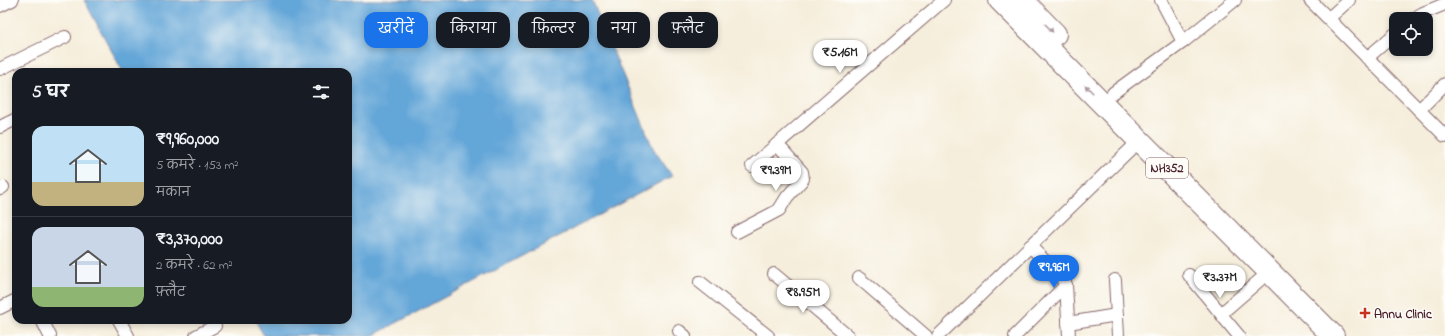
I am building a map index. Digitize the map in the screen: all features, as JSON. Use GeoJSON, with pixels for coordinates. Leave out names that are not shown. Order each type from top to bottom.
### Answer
{"type":"FeatureCollection","features":[{"type":"Feature","properties":{"kind":"highway","name":"NH352"},"geometry":{"type":"LineString","coordinates":[[1000,0],[1333,336]]}},
{"type":"Feature","properties":{"kind":"highway","name":"NH352"},"geometry":{"type":"LineString","coordinates":[[1022,0],[1349,336]]}},
{"type":"Feature","properties":{"kind":"street"},"geometry":{"type":"LineString","coordinates":[[0,6],[12,0]]}},
{"type":"Feature","properties":{"kind":"street"},"geometry":{"type":"LineString","coordinates":[[752,166],[944,0]]}},
{"type":"Feature","properties":{"kind":"street"},"geometry":{"type":"LineString","coordinates":[[1161,0],[1183,42]]}},
{"type":"Feature","properties":{"kind":"street"},"geometry":{"type":"LineString","coordinates":[[1113,93],[1183,42],[1235,0]]}},
{"type":"Feature","properties":{"kind":"street"},"geometry":{"type":"LineString","coordinates":[[1310,0],[1445,136]]}},
{"type":"Feature","properties":{"kind":"street"},"geometry":{"type":"LineString","coordinates":[[1329,18],[1349,0]]}},
{"type":"Feature","properties":{"kind":"street"},"geometry":{"type":"LineString","coordinates":[[1425,12],[1445,4]]}},
{"type":"Feature","properties":{"kind":"street"},"geometry":{"type":"LineString","coordinates":[[0,69],[65,37]]}},
{"type":"Feature","properties":{"kind":"street"},"geometry":{"type":"LineString","coordinates":[[1366,58],[1389,39]]}},
{"type":"Feature","properties":{"kind":"street"},"geometry":{"type":"LineString","coordinates":[[1419,110],[1445,84]]}},
{"type":"Feature","properties":{"kind":"street"},"geometry":{"type":"LineString","coordinates":[[0,127],[12,121]]}},
{"type":"Feature","properties":{"kind":"street"},"geometry":{"type":"LineString","coordinates":[[938,336],[1140,140]]}},
{"type":"Feature","properties":{"kind":"street"},"geometry":{"type":"LineString","coordinates":[[737,232],[779,210],[787,197],[803,179],[802,172],[777,144]]}},
{"type":"Feature","properties":{"kind":"street"},"geometry":{"type":"LineString","coordinates":[[1030,246],[1061,277],[1066,285],[1069,336]]}},
{"type":"Feature","properties":{"kind":"street"},"geometry":{"type":"LineString","coordinates":[[1222,315],[1224,310],[1269,272]]}},
{"type":"Feature","properties":{"kind":"street"},"geometry":{"type":"LineString","coordinates":[[774,274],[848,336]]}},
{"type":"Feature","properties":{"kind":"street"},"geometry":{"type":"LineString","coordinates":[[1189,275],[1239,336]]}},
{"type":"Feature","properties":{"kind":"street"},"geometry":{"type":"LineString","coordinates":[[859,278],[926,336]]}},
{"type":"Feature","properties":{"kind":"street"},"geometry":{"type":"LineString","coordinates":[[1115,280],[1118,336]]}},
{"type":"Feature","properties":{"kind":"street"},"geometry":{"type":"LineString","coordinates":[[700,282],[768,336]]}},
{"type":"Feature","properties":{"kind":"street"},"geometry":{"type":"LineString","coordinates":[[1015,336],[1066,285]]}},
{"type":"Feature","properties":{"kind":"street"},"geometry":{"type":"LineString","coordinates":[[0,308],[12,302]]}},
{"type":"Feature","properties":{"kind":"street"},"geometry":{"type":"LineString","coordinates":[[1068,323],[1117,315]]}},
{"type":"Feature","properties":{"kind":"street"},"geometry":{"type":"LineString","coordinates":[[44,324],[50,336]]}},
{"type":"Feature","properties":{"kind":"street"},"geometry":{"type":"LineString","coordinates":[[121,324],[128,336]]}},
{"type":"Feature","properties":{"kind":"street"},"geometry":{"type":"LineString","coordinates":[[196,336],[215,326]]}},
{"type":"Feature","properties":{"kind":"water"},"geometry":{"type":"Polygon","coordinates":[[[84,0],[592,0],[597,12],[597,48],[612,48],[653,148],[672,176],[372,336],[264,336],[257,324],[352,324],[352,68],[121,68],[84,0]]]}},
{"type":"Feature","properties":{"kind":"place","name":"Annu Clinic"},"geometry":{"type":"Point","coordinates":[1365,313]}}]}
